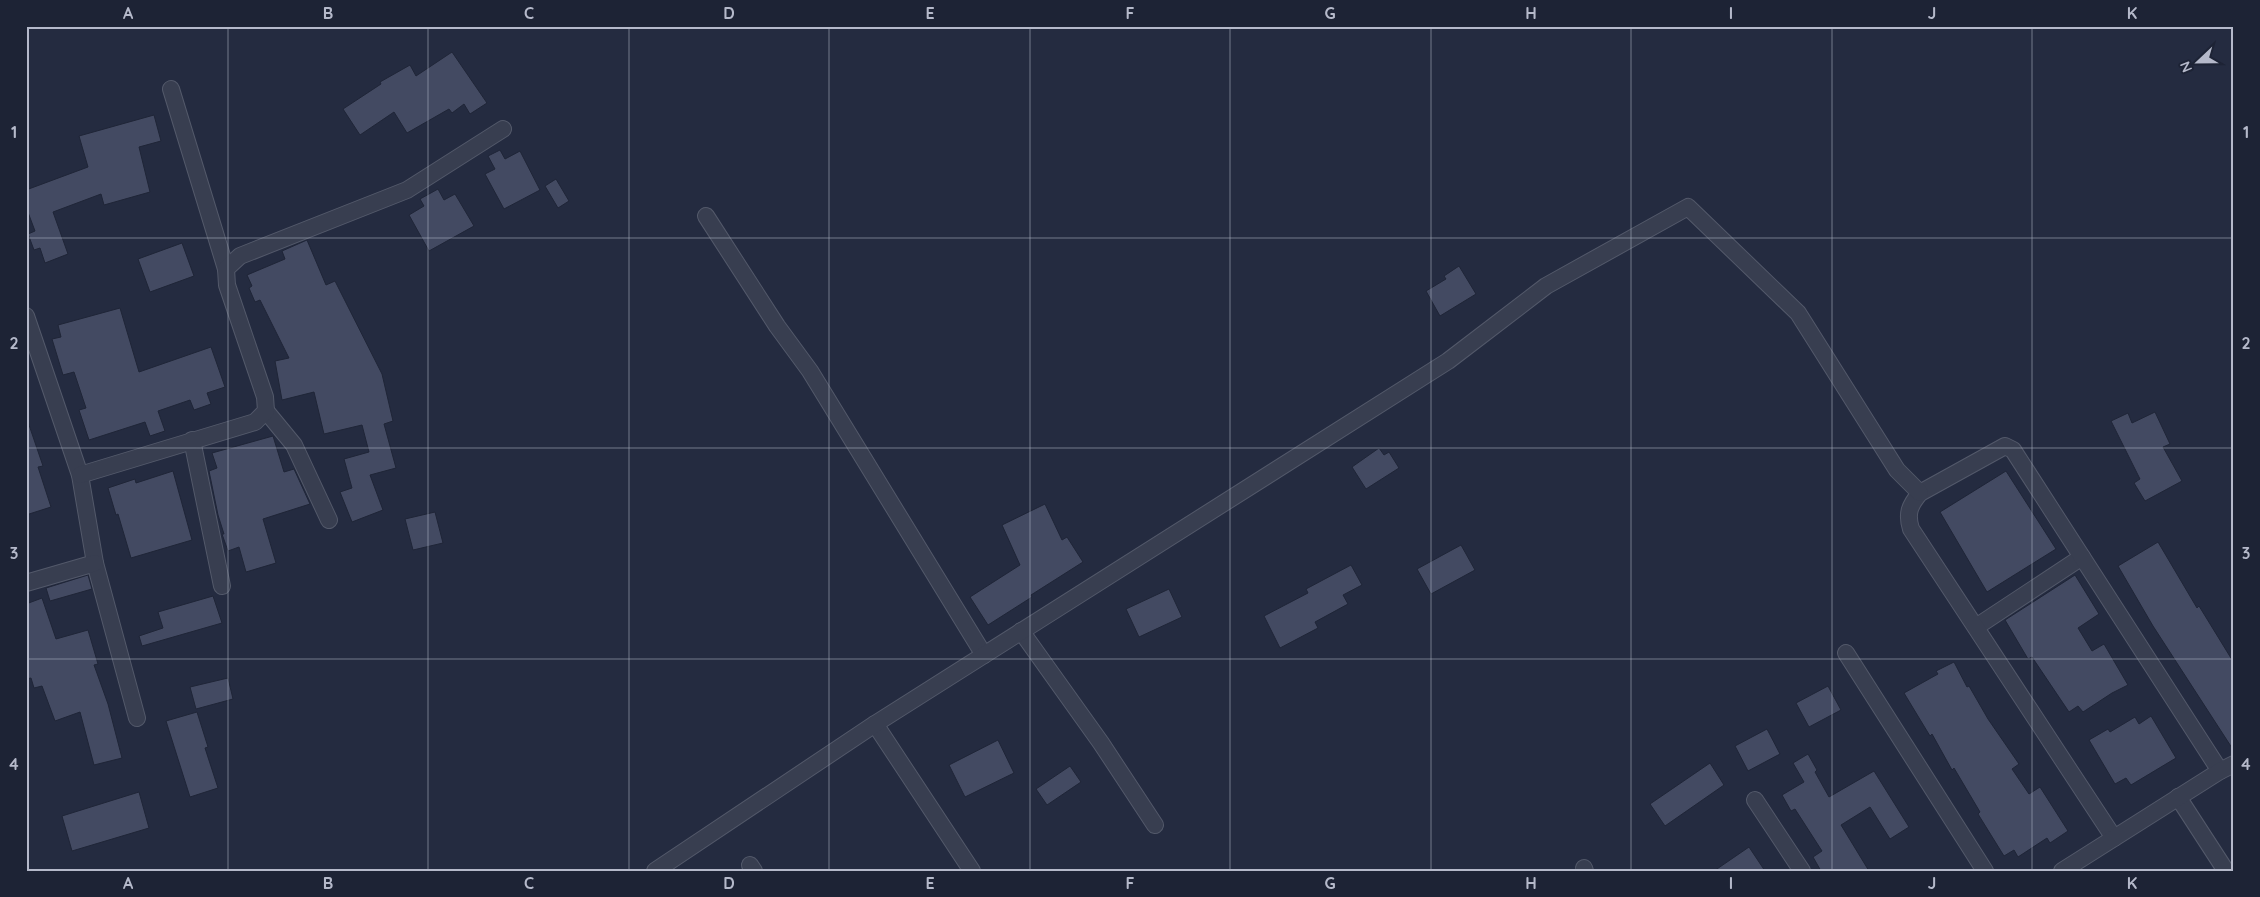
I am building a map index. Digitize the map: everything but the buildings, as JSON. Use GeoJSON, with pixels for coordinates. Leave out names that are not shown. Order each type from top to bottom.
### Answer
{"type":"FeatureCollection","features":[{"type":"Feature","properties":{"kind":"street"},"geometry":{"type":"LineString","coordinates":[[171,89],[226,269],[227,285],[265,396],[266,411],[294,445],[329,520]]}},
{"type":"Feature","properties":{"kind":"street"},"geometry":{"type":"LineString","coordinates":[[226,269],[240,256],[407,190],[503,129]]}},
{"type":"Feature","properties":{"kind":"street"},"geometry":{"type":"LineString","coordinates":[[655,871],[874,724],[1448,361],[1546,286],[1688,207],[1798,313],[1897,470],[1920,493]]}},
{"type":"Feature","properties":{"kind":"street"},"geometry":{"type":"LineString","coordinates":[[706,216],[777,326],[810,372],[984,654]]}},
{"type":"Feature","properties":{"kind":"street"},"geometry":{"type":"LineString","coordinates":[[26,316],[80,475],[95,563],[137,718]]}},
{"type":"Feature","properties":{"kind":"street"},"geometry":{"type":"LineString","coordinates":[[80,475],[255,422],[266,411]]}},
{"type":"Feature","properties":{"kind":"street"},"geometry":{"type":"LineString","coordinates":[[192,440],[222,586]]}},
{"type":"Feature","properties":{"kind":"street"},"geometry":{"type":"LineString","coordinates":[[2062,871],[2227,768],[2082,557],[2013,450],[2005,446],[1920,493],[1910,505],[1907,517],[1911,529],[2114,838]]}},
{"type":"Feature","properties":{"kind":"street"},"geometry":{"type":"LineString","coordinates":[[1976,627],[2082,557]]}},
{"type":"Feature","properties":{"kind":"street"},"geometry":{"type":"LineString","coordinates":[[26,583],[95,563]]}},
{"type":"Feature","properties":{"kind":"street"},"geometry":{"type":"LineString","coordinates":[[1021,632],[1101,743],[1156,825]]}},
{"type":"Feature","properties":{"kind":"street"},"geometry":{"type":"LineString","coordinates":[[1846,653],[1985,871]]}},
{"type":"Feature","properties":{"kind":"street"},"geometry":{"type":"LineString","coordinates":[[874,724],[972,871]]}},
{"type":"Feature","properties":{"kind":"street"},"geometry":{"type":"LineString","coordinates":[[2178,797],[2226,871]]}},
{"type":"Feature","properties":{"kind":"street"},"geometry":{"type":"LineString","coordinates":[[1755,800],[1802,871]]}}]}
